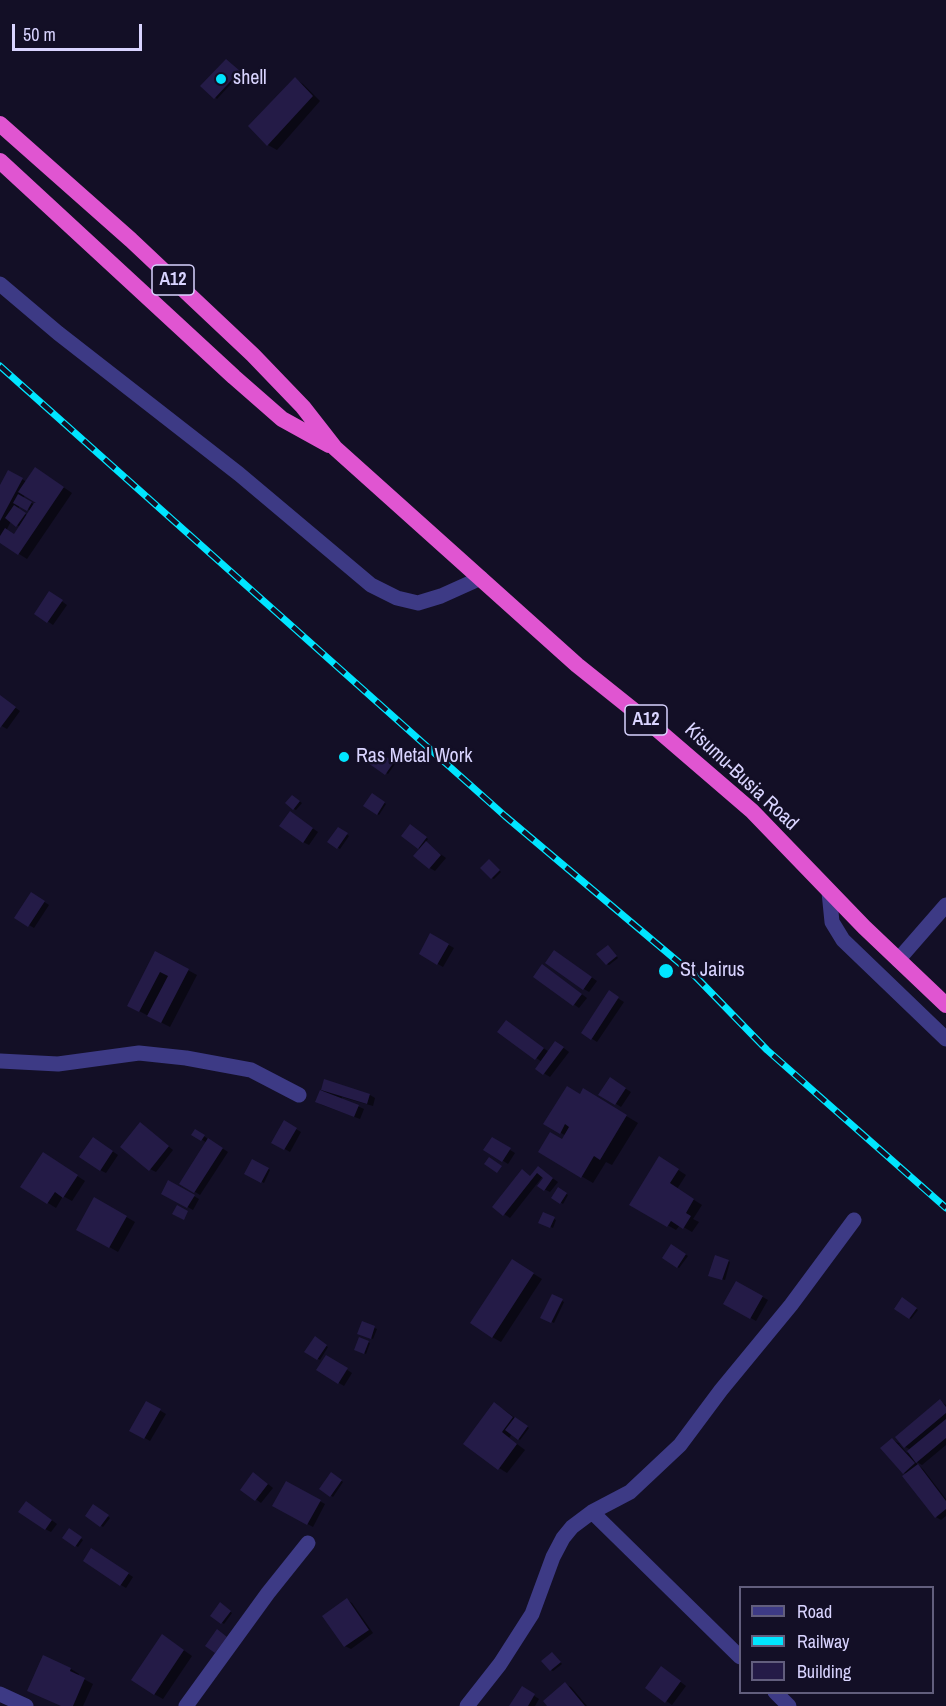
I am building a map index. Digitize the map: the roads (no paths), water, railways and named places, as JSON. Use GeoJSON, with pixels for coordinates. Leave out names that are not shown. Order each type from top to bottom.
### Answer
{"type":"FeatureCollection","features":[{"type":"Feature","properties":{"kind":"highway","name":"A12"},"geometry":{"type":"LineString","coordinates":[[0,124],[131,240],[252,355],[303,407],[335,448]]}},
{"type":"Feature","properties":{"kind":"highway","name":"A12"},"geometry":{"type":"LineString","coordinates":[[0,161],[282,419],[335,448]]}},
{"type":"Feature","properties":{"kind":"highway","name":"Kisumu-Busia Road"},"geometry":{"type":"LineString","coordinates":[[335,448],[577,665],[652,725],[752,811],[829,892],[946,1005]]}},
{"type":"Feature","properties":{"kind":"street"},"geometry":{"type":"LineString","coordinates":[[0,284],[58,333],[239,474],[371,585],[397,598],[418,603],[441,596],[481,578]]}},
{"type":"Feature","properties":{"kind":"street"},"geometry":{"type":"LineString","coordinates":[[829,892],[832,922],[843,940],[946,1039]]}},
{"type":"Feature","properties":{"kind":"street"},"geometry":{"type":"LineString","coordinates":[[898,960],[946,905]]}},
{"type":"Feature","properties":{"kind":"street"},"geometry":{"type":"LineString","coordinates":[[0,1062],[58,1064],[139,1053],[186,1058],[251,1070],[300,1095]]}},
{"type":"Feature","properties":{"kind":"street"},"geometry":{"type":"LineString","coordinates":[[467,1706],[500,1664],[532,1614],[553,1557],[572,1527],[592,1512],[630,1492],[680,1445],[854,1220]]}},
{"type":"Feature","properties":{"kind":"street"},"geometry":{"type":"LineString","coordinates":[[592,1512],[739,1655]]}},
{"type":"Feature","properties":{"kind":"street"},"geometry":{"type":"LineString","coordinates":[[186,1706],[268,1593],[308,1543]]}},
{"type":"Feature","properties":{"kind":"street"},"geometry":{"type":"LineString","coordinates":[[0,1694],[26,1706]]}},
{"type":"Feature","properties":{"kind":"street"},"geometry":{"type":"LineString","coordinates":[[777,1694],[789,1706]]}},
{"type":"Feature","properties":{"kind":"railway"},"geometry":{"type":"LineString","coordinates":[[0,366],[505,816],[695,976],[767,1050],[946,1208]]}},
{"type":"Feature","properties":{"kind":"place","name":"shell"},"geometry":{"type":"Point","coordinates":[221,79]}},
{"type":"Feature","properties":{"kind":"place","name":"Ras Metal Work"},"geometry":{"type":"Point","coordinates":[344,757]}},
{"type":"Feature","properties":{"kind":"place","name":"St Jairus"},"geometry":{"type":"Point","coordinates":[666,971]}}]}
